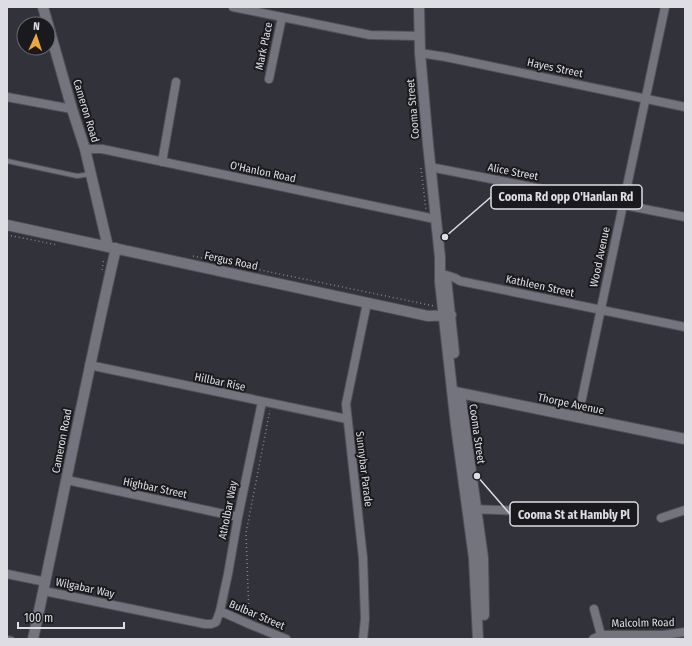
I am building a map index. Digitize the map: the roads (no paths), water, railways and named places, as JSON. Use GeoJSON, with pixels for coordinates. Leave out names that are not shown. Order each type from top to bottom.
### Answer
{"type":"FeatureCollection","features":[{"type":"Feature","properties":{"kind":"street","name":"Cameron Road"},"geometry":{"type":"LineString","coordinates":[[33,639],[67,480],[110,250],[85,149],[43,7]]}},
{"type":"Feature","properties":{"kind":"street"},"geometry":{"type":"LineString","coordinates":[[233,7],[370,35],[419,36]]}},
{"type":"Feature","properties":{"kind":"street","name":"Cooma Street"},"geometry":{"type":"LineString","coordinates":[[419,7],[420,53],[440,257],[440,282],[447,316],[472,509],[483,565],[484,639]]}},
{"type":"Feature","properties":{"kind":"street","name":"Wood Avenue"},"geometry":{"type":"LineString","coordinates":[[578,417],[665,7]]}},
{"type":"Feature","properties":{"kind":"street","name":"Mark Place"},"geometry":{"type":"LineString","coordinates":[[268,79],[282,17]]}},
{"type":"Feature","properties":{"kind":"street","name":"Hayes Street"},"geometry":{"type":"LineString","coordinates":[[420,53],[685,106]]}},
{"type":"Feature","properties":{"kind":"street"},"geometry":{"type":"LineString","coordinates":[[162,162],[176,82]]}},
{"type":"Feature","properties":{"kind":"street"},"geometry":{"type":"LineString","coordinates":[[7,97],[72,109]]}},
{"type":"Feature","properties":{"kind":"street","name":"O'Hanlon Road"},"geometry":{"type":"LineString","coordinates":[[85,149],[102,149],[436,219]]}},
{"type":"Feature","properties":{"kind":"street","name":"Alice Street"},"geometry":{"type":"LineString","coordinates":[[430,167],[685,217]]}},
{"type":"Feature","properties":{"kind":"street","name":"Fergus Road"},"geometry":{"type":"LineString","coordinates":[[7,225],[110,250],[428,316],[447,316]]}},
{"type":"Feature","properties":{"kind":"street","name":"Cooma Street"},"geometry":{"type":"LineString","coordinates":[[440,257],[446,275],[447,316]]}},
{"type":"Feature","properties":{"kind":"street","name":"Kathleen Street"},"geometry":{"type":"LineString","coordinates":[[446,275],[460,281],[685,328]]}},
{"type":"Feature","properties":{"kind":"street"},"geometry":{"type":"LineString","coordinates":[[447,286],[460,281]]}},
{"type":"Feature","properties":{"kind":"street","name":"Sunnybar Parade"},"geometry":{"type":"LineString","coordinates":[[363,639],[365,619],[364,558],[346,404],[367,303]]}},
{"type":"Feature","properties":{"kind":"street","name":"Hillbar Rise"},"geometry":{"type":"LineString","coordinates":[[89,366],[347,419]]}},
{"type":"Feature","properties":{"kind":"street","name":"Thorpe Avenue"},"geometry":{"type":"LineString","coordinates":[[456,392],[685,439]]}},
{"type":"Feature","properties":{"kind":"street","name":"Atholbar Way"},"geometry":{"type":"LineString","coordinates":[[216,622],[220,611],[262,402]]}},
{"type":"Feature","properties":{"kind":"street","name":"Highbar Street"},"geometry":{"type":"LineString","coordinates":[[67,480],[238,518]]}},
{"type":"Feature","properties":{"kind":"street"},"geometry":{"type":"LineString","coordinates":[[472,509],[577,512]]}},
{"type":"Feature","properties":{"kind":"street","name":"Cooma Street"},"geometry":{"type":"LineString","coordinates":[[472,509],[478,639]]}},
{"type":"Feature","properties":{"kind":"street"},"geometry":{"type":"LineString","coordinates":[[662,518],[685,510]]}},
{"type":"Feature","properties":{"kind":"street","name":"Wilgabar Way"},"geometry":{"type":"LineString","coordinates":[[7,574],[45,586],[205,624],[216,622]]}},
{"type":"Feature","properties":{"kind":"street","name":"Malcolm Road"},"geometry":{"type":"LineString","coordinates":[[594,609],[601,635]]}},
{"type":"Feature","properties":{"kind":"street","name":"Bulbar Street"},"geometry":{"type":"LineString","coordinates":[[220,611],[286,639]]}},
{"type":"Feature","properties":{"kind":"street","name":"Malcolm Road"},"geometry":{"type":"LineString","coordinates":[[593,639],[601,635],[663,635],[685,632]]}},
{"type":"Feature","properties":{"kind":"lane"},"geometry":{"type":"LineString","coordinates":[[7,161],[77,176],[91,174]]}},
{"type":"Feature","properties":{"kind":"lane"},"geometry":{"type":"LineString","coordinates":[[7,638],[12,639]]}},
{"type":"Feature","properties":{"kind":"place","name":"Cooma Rd opp O'Hanlan Rd"},"geometry":{"type":"Point","coordinates":[445,237]}},
{"type":"Feature","properties":{"kind":"place","name":"Cooma St at Hambly Pl"},"geometry":{"type":"Point","coordinates":[477,476]}}]}
